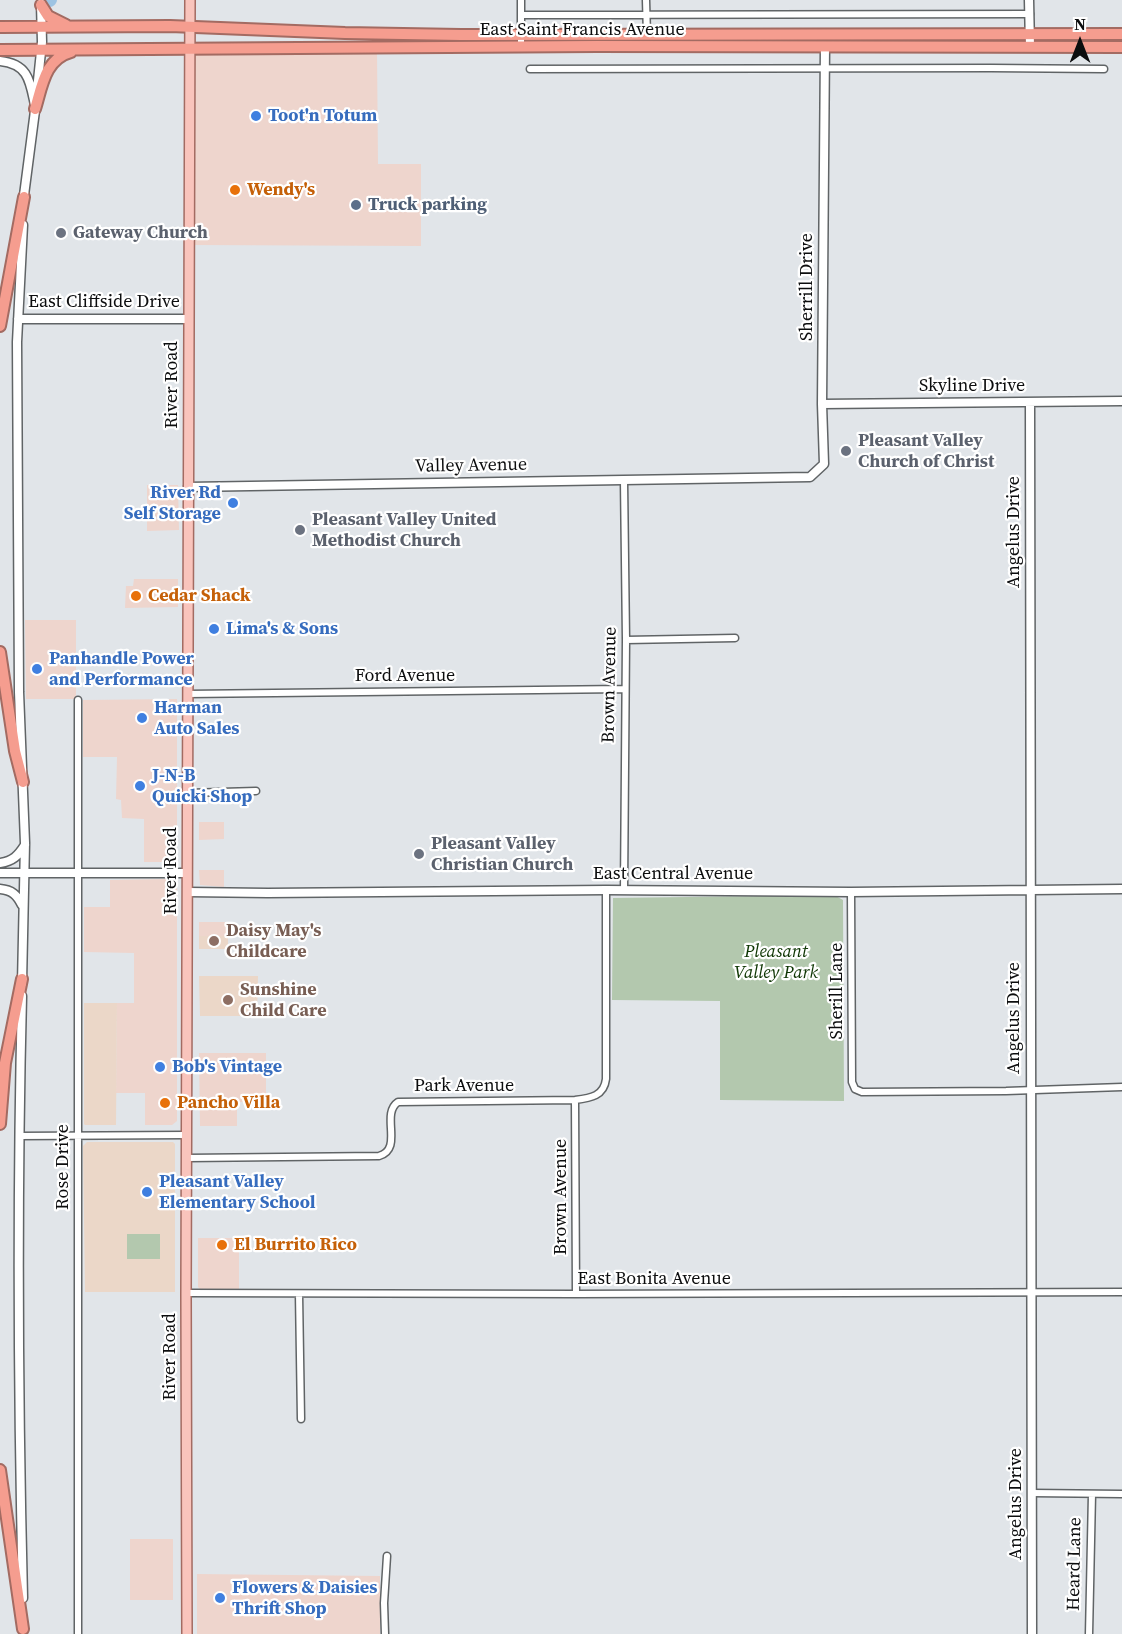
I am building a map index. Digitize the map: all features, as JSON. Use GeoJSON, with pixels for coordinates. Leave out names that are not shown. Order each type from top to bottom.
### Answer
{"type":"FeatureCollection","features":[{"type":"Feature","properties":{"kind":"highway"},"geometry":{"type":"LineString","coordinates":[[41,3],[48,16],[72,27]]}},
{"type":"Feature","properties":{"kind":"highway","name":"East Saint Francis Avenue"},"geometry":{"type":"LineString","coordinates":[[0,27],[190,27],[345,33],[521,35],[1122,34]]}},
{"type":"Feature","properties":{"kind":"highway","name":"East Saint Francis Avenue"},"geometry":{"type":"LineString","coordinates":[[0,50],[654,46],[1122,47]]}},
{"type":"Feature","properties":{"kind":"highway"},"geometry":{"type":"LineString","coordinates":[[35,109],[49,68],[60,56],[78,50]]}},
{"type":"Feature","properties":{"kind":"highway"},"geometry":{"type":"LineString","coordinates":[[0,326],[24,197]]}},
{"type":"Feature","properties":{"kind":"highway"},"geometry":{"type":"LineString","coordinates":[[0,652],[15,751],[23,782]]}},
{"type":"Feature","properties":{"kind":"highway"},"geometry":{"type":"LineString","coordinates":[[0,1124],[5,1063],[22,979]]}},
{"type":"Feature","properties":{"kind":"highway"},"geometry":{"type":"LineString","coordinates":[[0,1470],[23,1632]]}},
{"type":"Feature","properties":{"kind":"main road","name":"River Road"},"geometry":{"type":"LineString","coordinates":[[187,1634],[190,0]]}},
{"type":"Feature","properties":{"kind":"street"},"geometry":{"type":"LineString","coordinates":[[521,0],[521,47]]}},
{"type":"Feature","properties":{"kind":"street"},"geometry":{"type":"LineString","coordinates":[[646,0],[647,34],[654,46]]}},
{"type":"Feature","properties":{"kind":"street"},"geometry":{"type":"LineString","coordinates":[[1029,0],[1030,46]]}},
{"type":"Feature","properties":{"kind":"street"},"geometry":{"type":"LineString","coordinates":[[23,1632],[19,1460],[19,1136],[26,843],[19,692],[18,319],[24,197],[41,50],[41,3]]}},
{"type":"Feature","properties":{"kind":"street","name":"East Saint Francis Avenue"},"geometry":{"type":"LineString","coordinates":[[521,15],[1030,14]]}},
{"type":"Feature","properties":{"kind":"street","name":"Sherrill Drive"},"geometry":{"type":"LineString","coordinates":[[753,478],[810,477],[824,464],[822,404],[825,34]]}},
{"type":"Feature","properties":{"kind":"street"},"geometry":{"type":"LineString","coordinates":[[0,61],[19,67],[29,76],[35,109]]}},
{"type":"Feature","properties":{"kind":"street"},"geometry":{"type":"LineString","coordinates":[[530,69],[1104,69]]}},
{"type":"Feature","properties":{"kind":"street","name":"East Cliffside Drive"},"geometry":{"type":"LineString","coordinates":[[18,319],[189,319]]}},
{"type":"Feature","properties":{"kind":"street","name":"Skyline Drive"},"geometry":{"type":"LineString","coordinates":[[822,404],[1122,401]]}},
{"type":"Feature","properties":{"kind":"street","name":"Angelus Drive"},"geometry":{"type":"LineString","coordinates":[[1030,402],[1032,1634]]}},
{"type":"Feature","properties":{"kind":"street","name":"Valley Avenue"},"geometry":{"type":"LineString","coordinates":[[188,487],[753,478]]}},
{"type":"Feature","properties":{"kind":"street","name":"Brown Avenue"},"geometry":{"type":"LineString","coordinates":[[624,481],[626,640],[624,890]]}},
{"type":"Feature","properties":{"kind":"street"},"geometry":{"type":"LineString","coordinates":[[626,640],[735,638]]}},
{"type":"Feature","properties":{"kind":"street","name":"Ford Avenue"},"geometry":{"type":"LineString","coordinates":[[187,694],[624,689]]}},
{"type":"Feature","properties":{"kind":"street","name":"Rose Drive"},"geometry":{"type":"LineString","coordinates":[[78,700],[78,1634]]}},
{"type":"Feature","properties":{"kind":"street"},"geometry":{"type":"LineString","coordinates":[[187,793],[256,791]]}},
{"type":"Feature","properties":{"kind":"street"},"geometry":{"type":"LineString","coordinates":[[0,863],[8,862],[18,856],[26,843]]}},
{"type":"Feature","properties":{"kind":"street"},"geometry":{"type":"LineString","coordinates":[[0,873],[188,873]]}},
{"type":"Feature","properties":{"kind":"street"},"geometry":{"type":"LineString","coordinates":[[0,889],[17,895],[24,909]]}},
{"type":"Feature","properties":{"kind":"street","name":"East Central Avenue"},"geometry":{"type":"LineString","coordinates":[[188,892],[624,890],[851,892],[1122,889]]}},
{"type":"Feature","properties":{"kind":"street","name":"Park Avenue"},"geometry":{"type":"LineString","coordinates":[[187,1158],[379,1156],[389,1150],[392,1110],[398,1102],[575,1100],[603,1092],[606,1079],[606,890]]}},
{"type":"Feature","properties":{"kind":"street","name":"Sherill Lane"},"geometry":{"type":"LineString","coordinates":[[851,892],[852,1082],[855,1089],[862,1092],[1031,1089]]}},
{"type":"Feature","properties":{"kind":"street"},"geometry":{"type":"LineString","coordinates":[[1031,1089],[1122,1087]]}},
{"type":"Feature","properties":{"kind":"street","name":"Brown Avenue"},"geometry":{"type":"LineString","coordinates":[[575,1100],[576,1294]]}},
{"type":"Feature","properties":{"kind":"street"},"geometry":{"type":"LineString","coordinates":[[19,1136],[187,1135]]}},
{"type":"Feature","properties":{"kind":"street","name":"East Bonita Avenue"},"geometry":{"type":"LineString","coordinates":[[186,1293],[1122,1292]]}},
{"type":"Feature","properties":{"kind":"street"},"geometry":{"type":"LineString","coordinates":[[299,1294],[301,1419]]}},
{"type":"Feature","properties":{"kind":"street"},"geometry":{"type":"LineString","coordinates":[[1032,1493],[1122,1494]]}},
{"type":"Feature","properties":{"kind":"street","name":"Heard Lane"},"geometry":{"type":"LineString","coordinates":[[1089,1634],[1092,1494]]}},
{"type":"Feature","properties":{"kind":"street"},"geometry":{"type":"LineString","coordinates":[[385,1634],[387,1556]]}},
{"type":"Feature","properties":{"kind":"shaded area"},"geometry":{"type":"Polygon","coordinates":[[[195,50],[377,50],[378,164],[421,164],[421,246],[193,245],[195,50]]]}},
{"type":"Feature","properties":{"kind":"shaded area"},"geometry":{"type":"Polygon","coordinates":[[[147,485],[178,485],[179,530],[147,531],[147,485]]]}},
{"type":"Feature","properties":{"kind":"shaded area"},"geometry":{"type":"Polygon","coordinates":[[[134,579],[178,579],[178,607],[125,608],[126,586],[133,586],[134,579]]]}},
{"type":"Feature","properties":{"kind":"shaded area"},"geometry":{"type":"Polygon","coordinates":[[[25,620],[76,620],[76,699],[26,699],[25,620]]]}},
{"type":"Feature","properties":{"kind":"shaded area"},"geometry":{"type":"Polygon","coordinates":[[[177,699],[177,859],[174,862],[144,862],[144,819],[122,818],[121,800],[116,799],[117,757],[83,757],[83,700],[177,699]]]}},
{"type":"Feature","properties":{"kind":"shaded area"},"geometry":{"type":"Polygon","coordinates":[[[199,822],[224,822],[224,839],[199,840],[199,822]]]}},
{"type":"Feature","properties":{"kind":"shaded area"},"geometry":{"type":"Polygon","coordinates":[[[199,870],[224,870],[224,887],[200,885],[199,870]]]}},
{"type":"Feature","properties":{"kind":"shaded area"},"geometry":{"type":"Polygon","coordinates":[[[167,879],[177,884],[177,1121],[172,1125],[145,1125],[145,1093],[116,1093],[117,1003],[134,1003],[134,953],[84,952],[84,907],[110,907],[110,880],[167,879]]]}},
{"type":"Feature","properties":{"kind":"shaded area"},"geometry":{"type":"Polygon","coordinates":[[[199,922],[228,922],[228,936],[199,936],[199,922]]]}},
{"type":"Feature","properties":{"kind":"shaded area","name":"Daisy May's Childcare"},"geometry":{"type":"Polygon","coordinates":[[[199,936],[228,936],[228,949],[199,949],[199,936]]]}},
{"type":"Feature","properties":{"kind":"shaded area","name":"Sunshine Child Care"},"geometry":{"type":"Polygon","coordinates":[[[199,976],[258,976],[257,1016],[200,1016],[199,976]]]}},
{"type":"Feature","properties":{"kind":"shaded area"},"geometry":{"type":"Polygon","coordinates":[[[84,1003],[117,1003],[116,1125],[84,1124],[84,1003]]]}},
{"type":"Feature","properties":{"kind":"shaded area"},"geometry":{"type":"Polygon","coordinates":[[[199,1053],[266,1053],[266,1102],[237,1102],[237,1126],[200,1126],[199,1053]]]}},
{"type":"Feature","properties":{"kind":"shaded area"},"geometry":{"type":"Polygon","coordinates":[[[87,1142],[173,1142],[175,1144],[175,1292],[85,1292],[83,1146],[87,1142]]]}},
{"type":"Feature","properties":{"kind":"shaded area"},"geometry":{"type":"Polygon","coordinates":[[[198,1238],[239,1238],[239,1290],[200,1289],[198,1287],[198,1238]]]}},
{"type":"Feature","properties":{"kind":"shaded area"},"geometry":{"type":"Polygon","coordinates":[[[130,1539],[173,1539],[173,1600],[130,1600],[130,1539]]]}},
{"type":"Feature","properties":{"kind":"shaded area"},"geometry":{"type":"Polygon","coordinates":[[[197,1574],[380,1576],[380,1634],[197,1634],[197,1574]]]}},
{"type":"Feature","properties":{"kind":"green space","name":"Pleasant Valley Park"},"geometry":{"type":"Polygon","coordinates":[[[834,895],[843,900],[844,1101],[720,1100],[720,1001],[612,1000],[613,898],[834,895]]]}},
{"type":"Feature","properties":{"kind":"green space"},"geometry":{"type":"Polygon","coordinates":[[[127,1234],[160,1234],[160,1259],[127,1259],[127,1234]]]}},
{"type":"Feature","properties":{"kind":"place","name":"Toot'n Totum"},"geometry":{"type":"Point","coordinates":[256,116]}},
{"type":"Feature","properties":{"kind":"place","name":"Wendy's"},"geometry":{"type":"Point","coordinates":[235,190]}},
{"type":"Feature","properties":{"kind":"place","name":"Truck parking"},"geometry":{"type":"Point","coordinates":[356,205]}},
{"type":"Feature","properties":{"kind":"place","name":"Gateway Church"},"geometry":{"type":"Point","coordinates":[61,233]}},
{"type":"Feature","properties":{"kind":"place","name":"Pleasant Valley Church of Christ"},"geometry":{"type":"Point","coordinates":[846,451]}},
{"type":"Feature","properties":{"kind":"place","name":"River Rd Self Storage"},"geometry":{"type":"Point","coordinates":[233,503]}},
{"type":"Feature","properties":{"kind":"place","name":"Pleasant Valley United Methodist Church"},"geometry":{"type":"Point","coordinates":[300,530]}},
{"type":"Feature","properties":{"kind":"place","name":"Cedar Shack"},"geometry":{"type":"Point","coordinates":[136,596]}},
{"type":"Feature","properties":{"kind":"place","name":"Lima's & Sons"},"geometry":{"type":"Point","coordinates":[214,629]}},
{"type":"Feature","properties":{"kind":"place","name":"Panhandle Power and Performance"},"geometry":{"type":"Point","coordinates":[37,669]}},
{"type":"Feature","properties":{"kind":"place","name":"Harman Auto Sales"},"geometry":{"type":"Point","coordinates":[142,718]}},
{"type":"Feature","properties":{"kind":"place","name":"J-N-B Quicki Shop"},"geometry":{"type":"Point","coordinates":[140,786]}},
{"type":"Feature","properties":{"kind":"place","name":"Pleasant Valley Christian Church"},"geometry":{"type":"Point","coordinates":[419,854]}},
{"type":"Feature","properties":{"kind":"place","name":"Daisy May's Childcare"},"geometry":{"type":"Point","coordinates":[214,941]}},
{"type":"Feature","properties":{"kind":"place","name":"Sunshine Child Care"},"geometry":{"type":"Point","coordinates":[228,1000]}},
{"type":"Feature","properties":{"kind":"place","name":"Bob's Vintage"},"geometry":{"type":"Point","coordinates":[160,1067]}},
{"type":"Feature","properties":{"kind":"place","name":"Pancho Villa"},"geometry":{"type":"Point","coordinates":[165,1103]}},
{"type":"Feature","properties":{"kind":"place","name":"Pleasant Valley Elementary School"},"geometry":{"type":"Point","coordinates":[147,1192]}},
{"type":"Feature","properties":{"kind":"place","name":"El Burrito Rico"},"geometry":{"type":"Point","coordinates":[222,1245]}},
{"type":"Feature","properties":{"kind":"place","name":"Flowers & Daisies Thrift Shop"},"geometry":{"type":"Point","coordinates":[220,1598]}}]}
